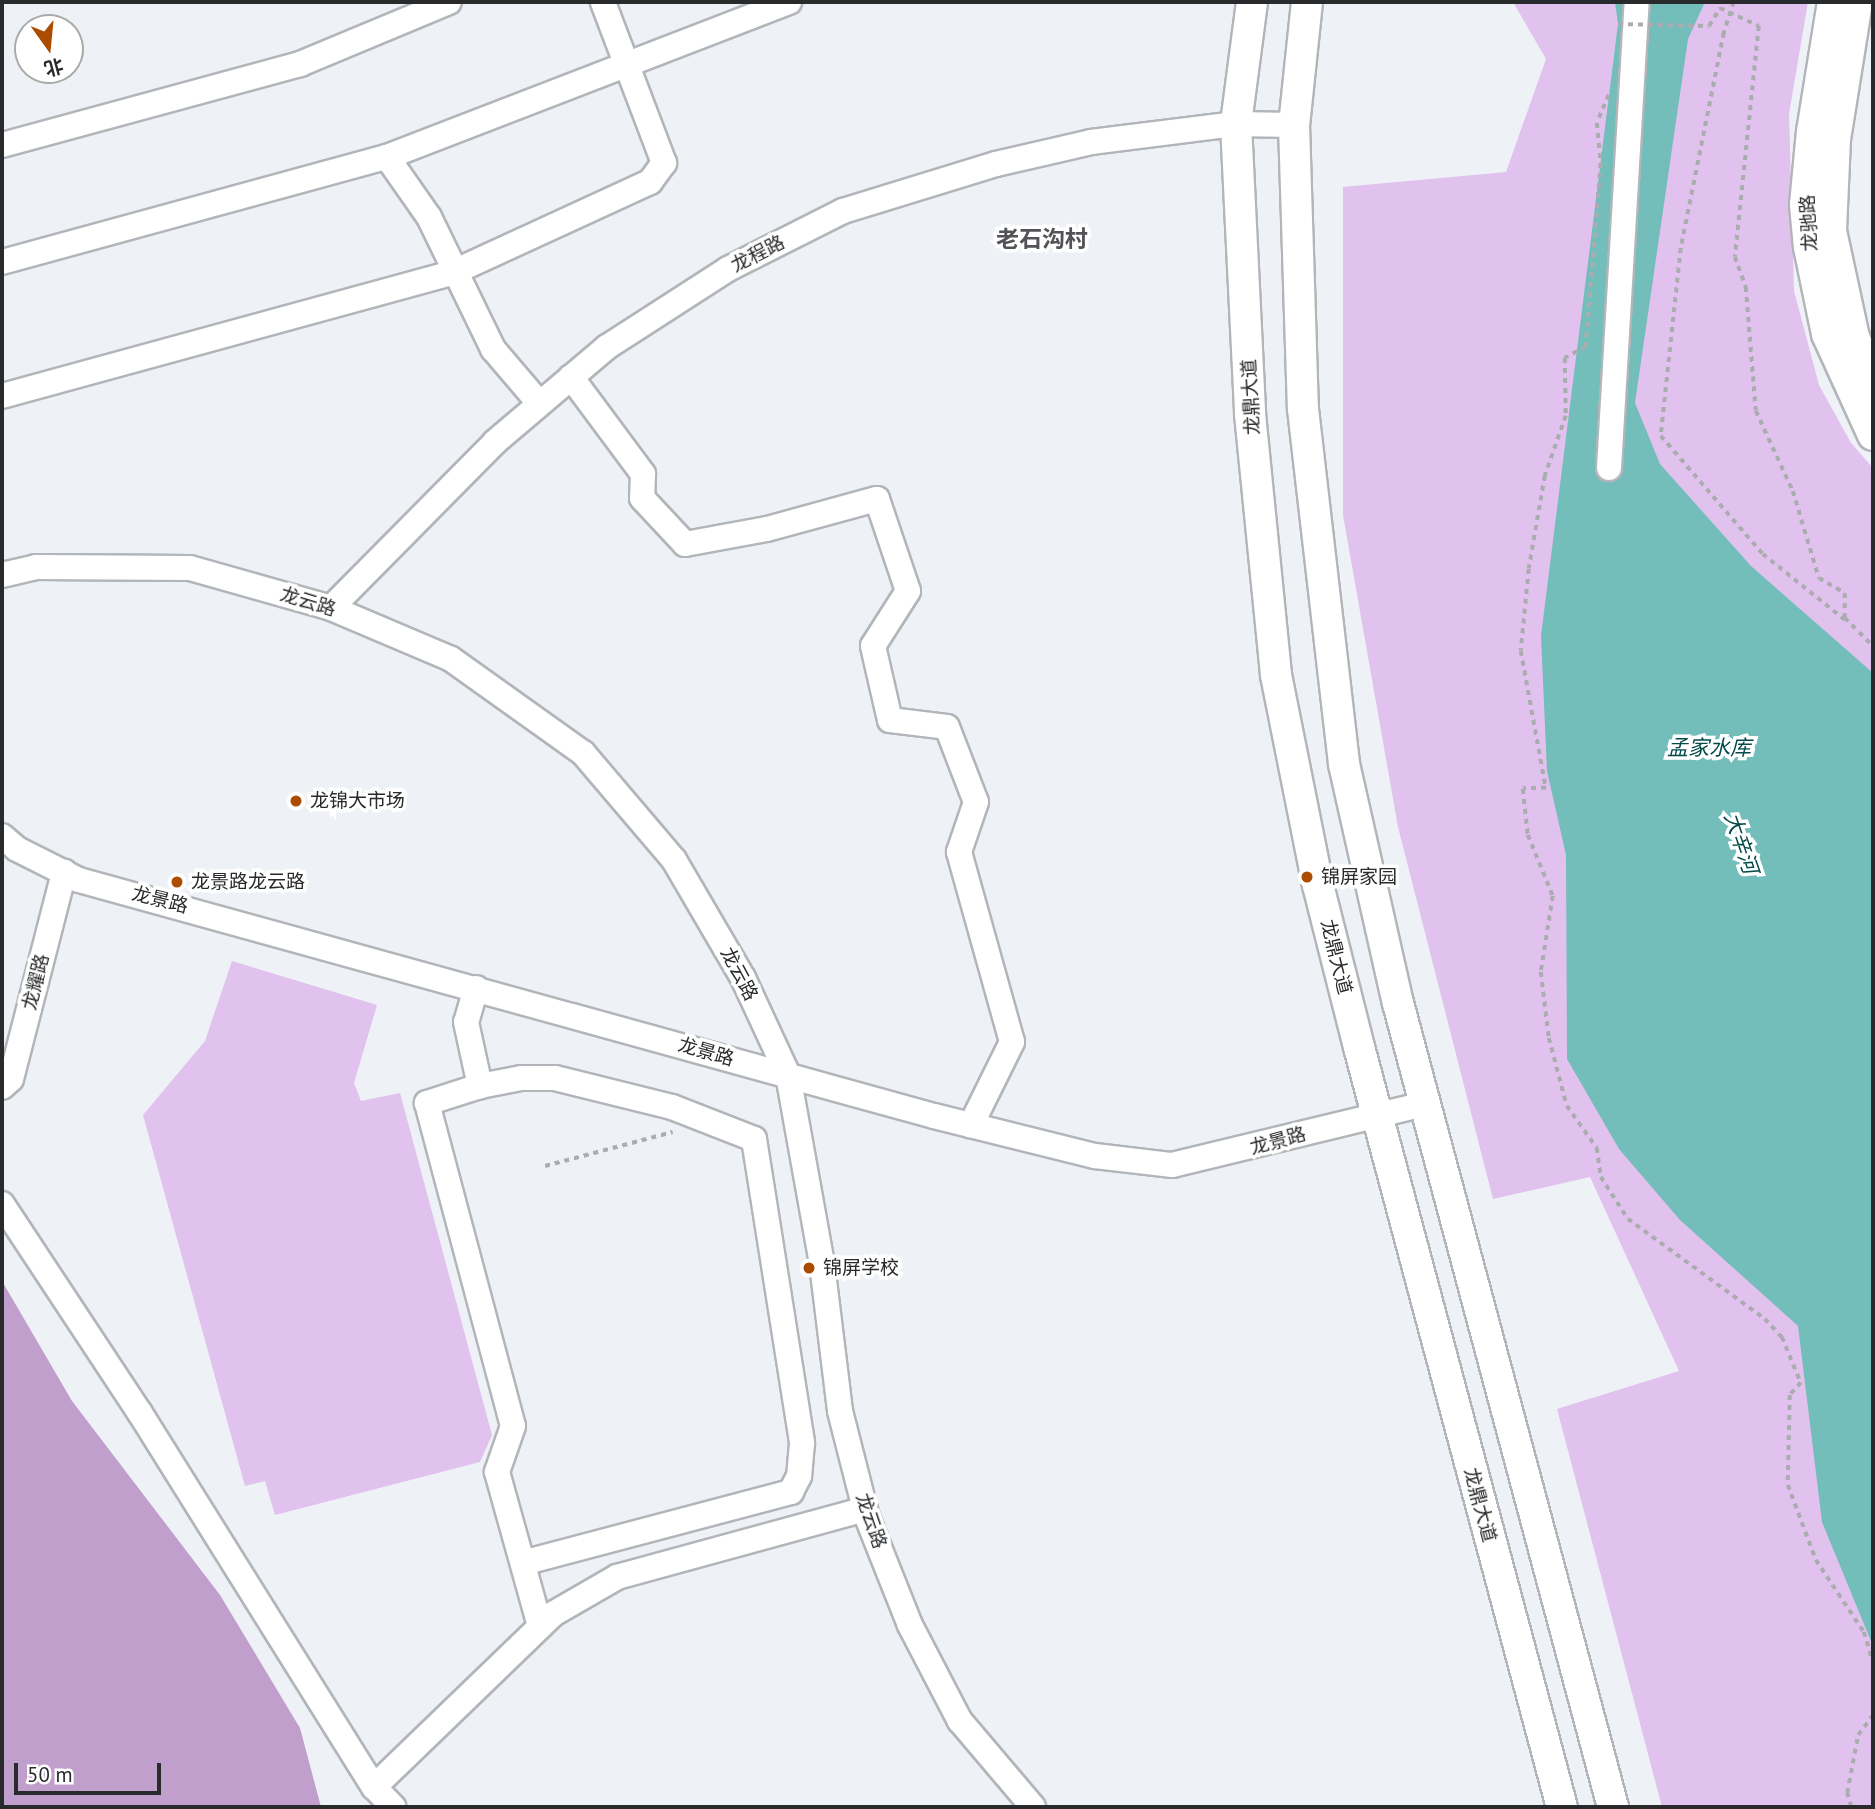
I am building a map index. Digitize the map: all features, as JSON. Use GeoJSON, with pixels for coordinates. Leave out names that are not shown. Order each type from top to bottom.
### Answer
{"type":"FeatureCollection","features":[{"type":"Feature","properties":{"kind":"main road","name":"龙鼎大道"},"geometry":{"type":"LineString","coordinates":[[1252,2],[1236,124],[1250,414],[1276,675],[1318,885],[1562,1807]]}},
{"type":"Feature","properties":{"kind":"main road"},"geometry":{"type":"LineString","coordinates":[[1307,2],[1294,125],[1303,409],[1344,764],[1425,1104],[1613,1807]]}},
{"type":"Feature","properties":{"kind":"main road","name":"龙驰路"},"geometry":{"type":"LineString","coordinates":[[1833,2],[1812,131],[1805,205],[1808,237],[1827,334],[1873,435]]}},
{"type":"Feature","properties":{"kind":"main road","name":"龙驰路"},"geometry":{"type":"LineString","coordinates":[[1857,2],[1835,139],[1831,231],[1854,337],[1873,383]]}},
{"type":"Feature","properties":{"kind":"street"},"geometry":{"type":"LineString","coordinates":[[2,145],[300,64],[449,2]]}},
{"type":"Feature","properties":{"kind":"street"},"geometry":{"type":"LineString","coordinates":[[2,396],[454,272],[650,182],[664,163],[603,2]]}},
{"type":"Feature","properties":{"kind":"street"},"geometry":{"type":"LineString","coordinates":[[2,262],[387,157],[789,2]]}},
{"type":"Feature","properties":{"kind":"street"},"geometry":{"type":"LineString","coordinates":[[1609,468],[1637,2]]}},
{"type":"Feature","properties":{"kind":"street","name":"龙程路"},"geometry":{"type":"LineString","coordinates":[[331,608],[495,442],[607,347],[729,269],[843,211],[996,164],[1091,142],[1236,124],[1294,125]]}},
{"type":"Feature","properties":{"kind":"street"},"geometry":{"type":"LineString","coordinates":[[387,157],[429,217],[493,349],[540,404]]}},
{"type":"Feature","properties":{"kind":"street"},"geometry":{"type":"LineString","coordinates":[[571,377],[643,474],[642,498],[685,544],[767,529],[877,499],[908,591],[873,646],[890,720],[947,727],[976,802],[958,852],[1012,1042],[971,1125]]}},
{"type":"Feature","properties":{"kind":"street","name":"龙云路"},"geometry":{"type":"LineString","coordinates":[[2,575],[36,567],[190,568],[331,608],[452,659],[583,753],[674,860],[743,978],[788,1075],[822,1264],[840,1410],[865,1509],[910,1625],[960,1721],[1033,1807]]}},
{"type":"Feature","properties":{"kind":"street","name":"龙景路"},"geometry":{"type":"LineString","coordinates":[[2,835],[17,849],[64,872],[788,1075],[1095,1156],[1172,1165],[1425,1104]]}},
{"type":"Feature","properties":{"kind":"street","name":"龙耀路"},"geometry":{"type":"LineString","coordinates":[[2,1087],[11,1079],[64,872]]}},
{"type":"Feature","properties":{"kind":"street"},"geometry":{"type":"LineString","coordinates":[[476,988],[466,1022],[480,1086]]}},
{"type":"Feature","properties":{"kind":"street"},"geometry":{"type":"LineString","coordinates":[[523,1563],[792,1492],[799,1476],[802,1443],[754,1139],[712,1122],[555,1078],[521,1078],[480,1086],[428,1103],[513,1426],[497,1472],[540,1626]]}},
{"type":"Feature","properties":{"kind":"street"},"geometry":{"type":"LineString","coordinates":[[2,1204],[140,1413],[374,1787],[393,1807]]}},
{"type":"Feature","properties":{"kind":"street"},"geometry":{"type":"LineString","coordinates":[[374,1787],[540,1626],[617,1577],[865,1509]]}},
{"type":"Feature","properties":{"kind":"path"},"geometry":{"type":"LineString","coordinates":[[1734,2],[1681,248],[1661,436],[1763,554],[1853,625]]}},
{"type":"Feature","properties":{"kind":"path"},"geometry":{"type":"LineString","coordinates":[[1617,36],[1618,24],[1709,26],[1720,8],[1759,26],[1735,257],[1746,287],[1756,411],[1793,491],[1819,578],[1845,593],[1845,618],[1873,646]]}},
{"type":"Feature","properties":{"kind":"path"},"geometry":{"type":"LineString","coordinates":[[1610,92],[1597,123],[1601,163],[1586,347],[1565,358],[1566,416],[1545,476],[1529,569],[1521,651],[1546,788],[1523,789],[1528,835],[1553,896],[1541,972],[1549,1038],[1567,1106],[1597,1148],[1601,1177],[1628,1219],[1765,1319],[1782,1337],[1801,1383],[1790,1395],[1788,1485],[1816,1560],[1864,1632],[1873,1661]]}},
{"type":"Feature","properties":{"kind":"path"},"geometry":{"type":"LineString","coordinates":[[545,1166],[712,1122]]}},
{"type":"Feature","properties":{"kind":"path"},"geometry":{"type":"LineString","coordinates":[[1851,1807],[1847,1793],[1858,1735],[1873,1715]]}},
{"type":"Feature","properties":{"kind":"shaded area"},"geometry":{"type":"Polygon","coordinates":[[[1513,2],[1808,2],[1789,114],[1794,291],[1819,385],[1851,443],[1873,468],[1873,1807],[1662,1807],[1557,1409],[1679,1371],[1590,1177],[1493,1199],[1398,827],[1343,515],[1343,187],[1506,172],[1546,59],[1513,2]]]}},
{"type":"Feature","properties":{"kind":"shaded area"},"geometry":{"type":"Polygon","coordinates":[[[232,961],[377,1005],[354,1083],[361,1101],[400,1093],[492,1435],[480,1462],[275,1515],[265,1481],[245,1486],[143,1115],[205,1041],[232,961]]]}},
{"type":"Feature","properties":{"kind":"shaded area"},"geometry":{"type":"Polygon","coordinates":[[[2,1281],[72,1401],[220,1595],[300,1728],[321,1807],[2,1807],[2,1281]]]}},
{"type":"Feature","properties":{"kind":"water","name":"孟家水库"},"geometry":{"type":"Polygon","coordinates":[[[1615,2],[1705,2],[1688,39],[1635,403],[1660,464],[1751,566],[1873,673],[1873,1646],[1822,1522],[1798,1326],[1680,1220],[1619,1149],[1567,1059],[1566,855],[1547,771],[1541,636],[1618,24],[1615,2]]]}},
{"type":"Feature","properties":{"kind":"place","name":"龙锦大市场"},"geometry":{"type":"Point","coordinates":[296,801]}},
{"type":"Feature","properties":{"kind":"place","name":"锦屏家园"},"geometry":{"type":"Point","coordinates":[1307,877]}},
{"type":"Feature","properties":{"kind":"place","name":"龙景路龙云路"},"geometry":{"type":"Point","coordinates":[177,882]}},
{"type":"Feature","properties":{"kind":"place","name":"锦屏学校"},"geometry":{"type":"Point","coordinates":[809,1268]}},
{"type":"Feature","properties":{"kind":"district","name":"老石沟村"},"geometry":{"type":"Point","coordinates":[1042,239]}},
{"type":"Feature","properties":{"kind":"water label","name":"大辛河"},"geometry":{"type":"Point","coordinates":[1741,843]}}]}
